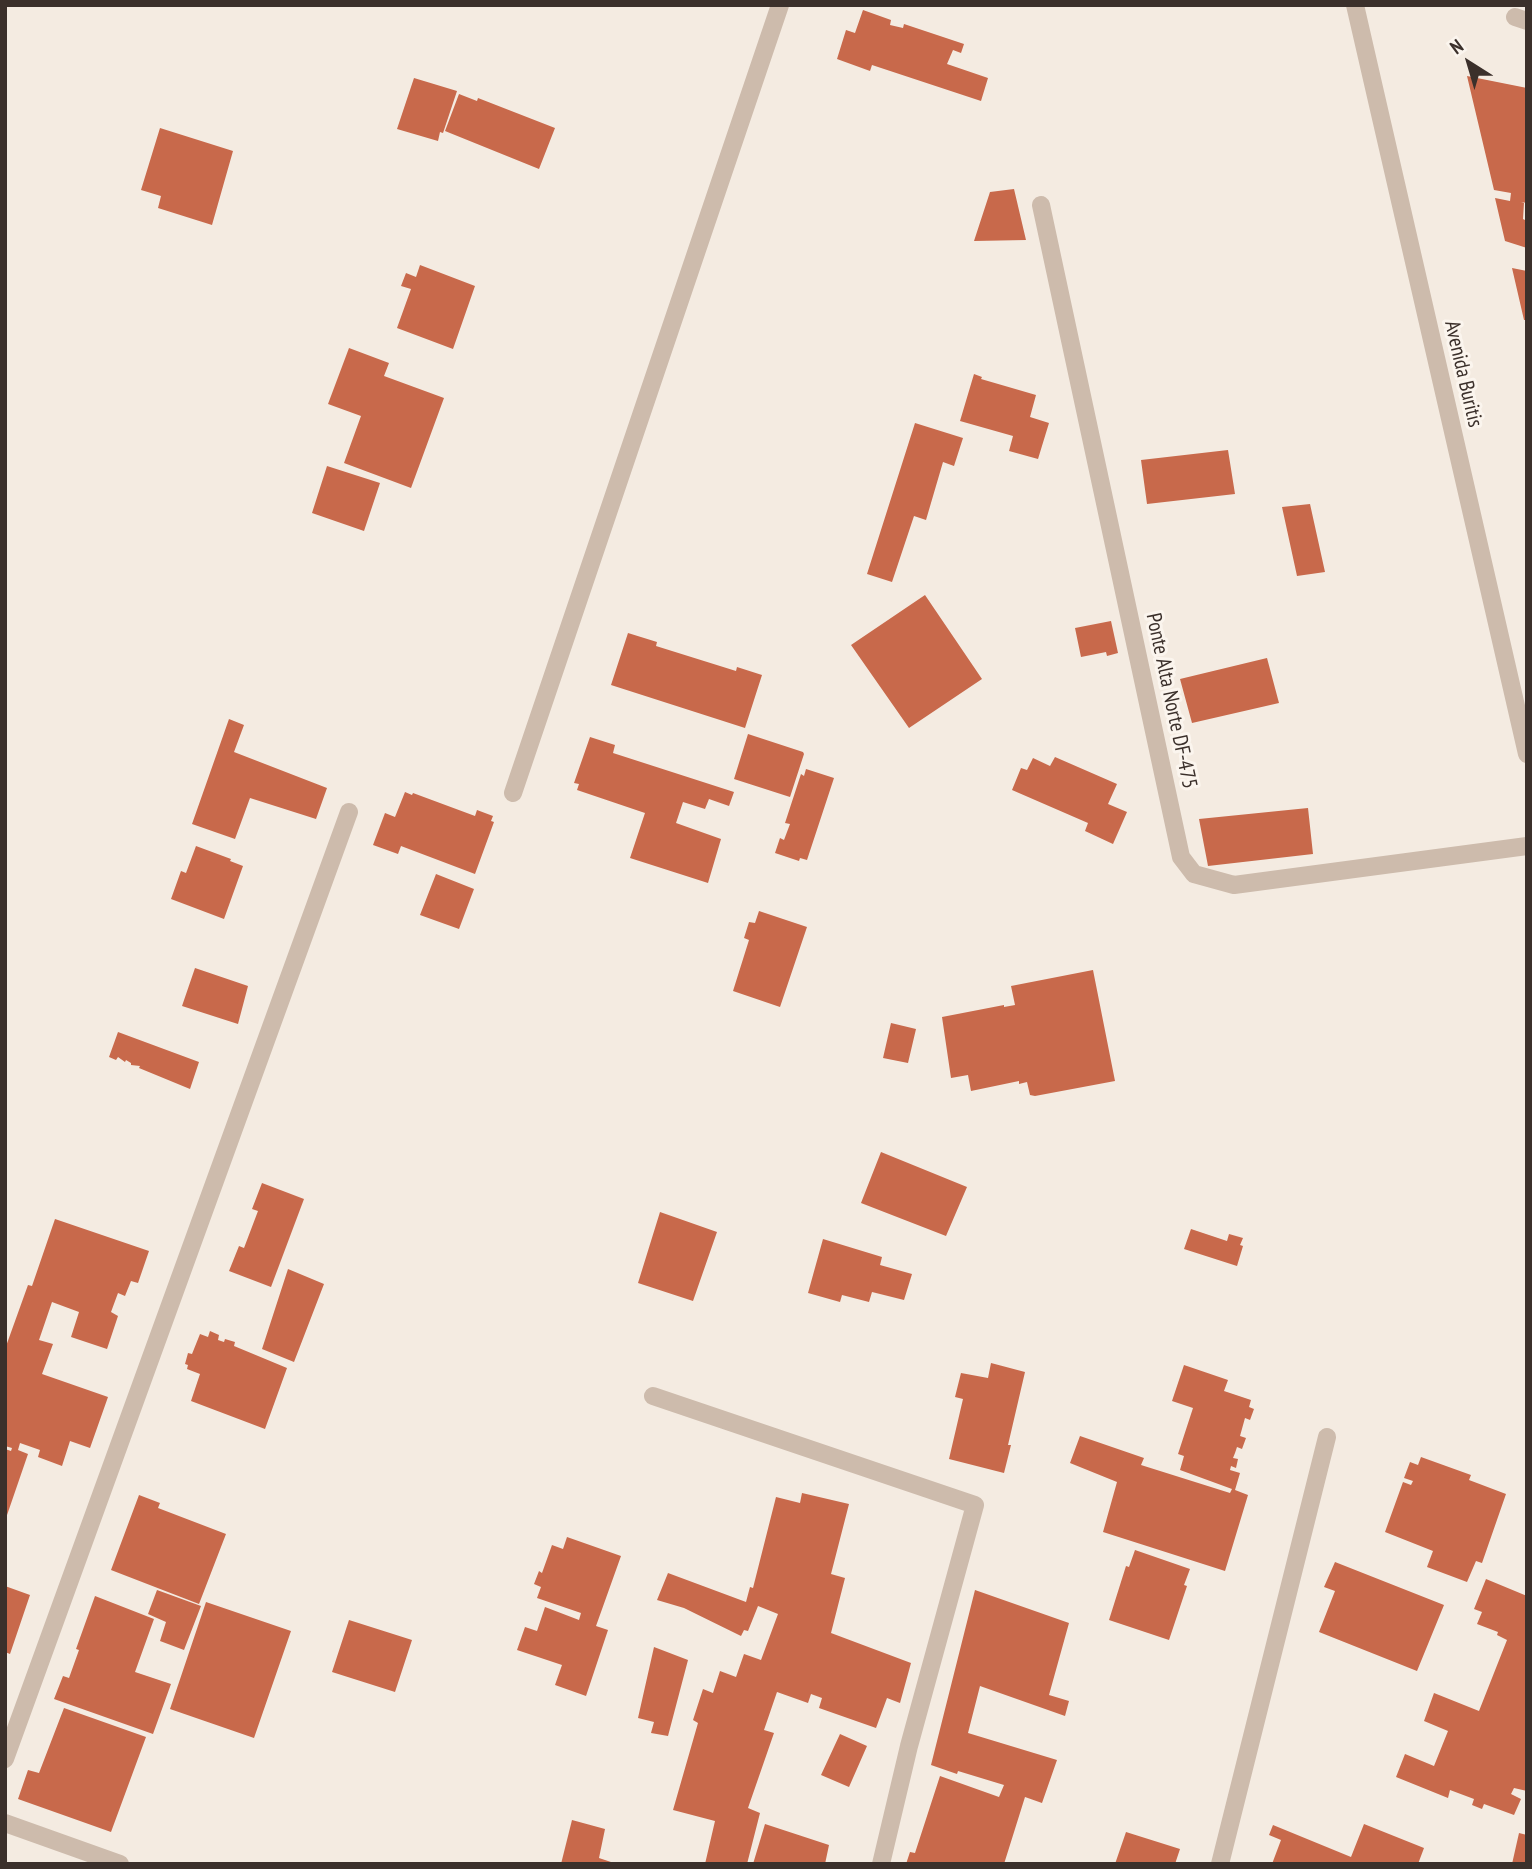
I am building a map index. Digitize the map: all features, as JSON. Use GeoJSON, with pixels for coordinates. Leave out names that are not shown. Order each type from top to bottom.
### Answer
{"type":"FeatureCollection","features":[{"type":"Feature","properties":{"kind":"street"},"geometry":{"type":"LineString","coordinates":[[513,793],[780,5]]}},
{"type":"Feature","properties":{"kind":"street","name":"Avenida Buritis"},"geometry":{"type":"LineString","coordinates":[[1355,5],[1527,754]]}},
{"type":"Feature","properties":{"kind":"street","name":"Ponte Alta Norte DF-475"},"geometry":{"type":"LineString","coordinates":[[1041,205],[1181,857],[1194,874],[1234,885],[1527,846]]}},
{"type":"Feature","properties":{"kind":"street"},"geometry":{"type":"LineString","coordinates":[[5,1759],[349,812]]}},
{"type":"Feature","properties":{"kind":"street"},"geometry":{"type":"LineString","coordinates":[[653,1396],[975,1505],[909,1745],[881,1864]]}},
{"type":"Feature","properties":{"kind":"street"},"geometry":{"type":"LineString","coordinates":[[1220,1864],[1327,1437]]}},
{"type":"Feature","properties":{"kind":"street"},"geometry":{"type":"LineString","coordinates":[[5,1823],[120,1864]]}},
{"type":"Feature","properties":{"kind":"building"},"geometry":{"type":"Polygon","coordinates":[[[863,10],[891,20],[890,25],[903,28],[904,24],[964,44],[961,53],[953,50],[947,64],[988,78],[981,101],[872,65],[870,71],[837,59],[846,30],[855,33],[863,10]]]}},
{"type":"Feature","properties":{"kind":"building"},"geometry":{"type":"Polygon","coordinates":[[[1467,76],[1527,88],[1527,203],[1521,202],[1524,203],[1523,219],[1527,221],[1527,248],[1505,241],[1495,198],[1510,201],[1511,193],[1494,190],[1467,76]]]}},
{"type":"Feature","properties":{"kind":"building"},"geometry":{"type":"Polygon","coordinates":[[[414,78],[457,91],[438,141],[397,129],[414,78]]]}},
{"type":"Feature","properties":{"kind":"building"},"geometry":{"type":"Polygon","coordinates":[[[459,94],[477,101],[478,98],[555,128],[539,169],[445,131],[459,94]]]}},
{"type":"Feature","properties":{"kind":"building"},"geometry":{"type":"Polygon","coordinates":[[[160,128],[233,151],[212,225],[158,208],[161,196],[141,190],[160,128]]]}},
{"type":"Feature","properties":{"kind":"building"},"geometry":{"type":"Polygon","coordinates":[[[1014,189],[1026,240],[974,241],[990,192],[1014,189]]]}},
{"type":"Feature","properties":{"kind":"building"},"geometry":{"type":"Polygon","coordinates":[[[420,265],[475,286],[453,349],[397,328],[411,289],[401,286],[406,273],[416,277],[420,265]]]}},
{"type":"Feature","properties":{"kind":"building"},"geometry":{"type":"Polygon","coordinates":[[[1512,268],[1527,271],[1527,320],[1524,320],[1512,268]]]}},
{"type":"Feature","properties":{"kind":"building"},"geometry":{"type":"Polygon","coordinates":[[[349,348],[389,363],[384,376],[444,398],[411,488],[344,463],[361,416],[328,404],[349,348]]]}},
{"type":"Feature","properties":{"kind":"building"},"geometry":{"type":"Polygon","coordinates":[[[974,374],[982,377],[981,379],[1036,395],[1030,417],[1049,423],[1038,459],[1009,451],[1013,436],[960,421],[974,374]]]}},
{"type":"Feature","properties":{"kind":"building"},"geometry":{"type":"Polygon","coordinates":[[[915,423],[963,438],[954,466],[943,462],[926,520],[914,516],[892,582],[867,574],[915,423]]]}},
{"type":"Feature","properties":{"kind":"building"},"geometry":{"type":"Polygon","coordinates":[[[1228,450],[1235,494],[1147,504],[1141,460],[1228,450]]]}},
{"type":"Feature","properties":{"kind":"building"},"geometry":{"type":"Polygon","coordinates":[[[327,466],[380,483],[364,531],[312,513],[327,466]]]}},
{"type":"Feature","properties":{"kind":"building"},"geometry":{"type":"Polygon","coordinates":[[[1310,504],[1325,572],[1297,576],[1282,507],[1310,504]]]}},
{"type":"Feature","properties":{"kind":"building"},"geometry":{"type":"Polygon","coordinates":[[[925,595],[982,679],[909,728],[851,645],[925,595]]]}},
{"type":"Feature","properties":{"kind":"building"},"geometry":{"type":"Polygon","coordinates":[[[1111,621],[1118,653],[1107,656],[1106,652],[1081,657],[1075,628],[1111,621]]]}},
{"type":"Feature","properties":{"kind":"building"},"geometry":{"type":"Polygon","coordinates":[[[628,633],[657,642],[656,646],[736,671],[737,667],[762,675],[745,728],[611,685],[628,633]]]}},
{"type":"Feature","properties":{"kind":"building"},"geometry":{"type":"Polygon","coordinates":[[[1267,658],[1279,703],[1192,723],[1180,679],[1267,658]]]}},
{"type":"Feature","properties":{"kind":"building"},"geometry":{"type":"Polygon","coordinates":[[[229,719],[244,725],[234,752],[327,788],[316,819],[250,798],[235,839],[192,824],[229,719]]]}},
{"type":"Feature","properties":{"kind":"building"},"geometry":{"type":"Polygon","coordinates":[[[748,734],[803,752],[790,797],[734,779],[748,734]]]}},
{"type":"Feature","properties":{"kind":"building"},"geometry":{"type":"Polygon","coordinates":[[[590,737],[615,745],[613,753],[734,792],[729,806],[709,799],[705,809],[683,802],[676,823],[721,839],[708,883],[630,858],[645,813],[577,790],[579,784],[574,783],[590,737]]]}},
{"type":"Feature","properties":{"kind":"building"},"geometry":{"type":"Polygon","coordinates":[[[1055,757],[1117,784],[1108,804],[1127,812],[1113,844],[1085,831],[1088,823],[1012,790],[1021,768],[1027,770],[1033,758],[1050,766],[1055,757]]]}},
{"type":"Feature","properties":{"kind":"building"},"geometry":{"type":"Polygon","coordinates":[[[806,769],[834,778],[807,860],[800,858],[799,861],[775,853],[780,838],[784,840],[790,824],[785,823],[801,774],[804,776],[806,769]]]}},
{"type":"Feature","properties":{"kind":"building"},"geometry":{"type":"Polygon","coordinates":[[[405,792],[475,816],[477,810],[493,816],[491,821],[494,822],[475,874],[401,846],[398,854],[373,845],[385,813],[395,817],[405,792]]]}},
{"type":"Feature","properties":{"kind":"building"},"geometry":{"type":"Polygon","coordinates":[[[1308,808],[1313,854],[1208,866],[1199,819],[1308,808]]]}},
{"type":"Feature","properties":{"kind":"building"},"geometry":{"type":"Polygon","coordinates":[[[196,846],[243,866],[224,919],[171,899],[181,871],[186,873],[196,846]]]}},
{"type":"Feature","properties":{"kind":"building"},"geometry":{"type":"Polygon","coordinates":[[[436,874],[474,889],[459,929],[420,915],[436,874]]]}},
{"type":"Feature","properties":{"kind":"building"},"geometry":{"type":"Polygon","coordinates":[[[759,911],[807,927],[780,1007],[733,991],[749,940],[744,938],[749,922],[755,923],[759,911]]]}},
{"type":"Feature","properties":{"kind":"building"},"geometry":{"type":"Polygon","coordinates":[[[195,968],[248,986],[238,1024],[182,1006],[195,968]]]}},
{"type":"Feature","properties":{"kind":"building"},"geometry":{"type":"Polygon","coordinates":[[[1093,970],[1115,1081],[1035,1096],[1030,1095],[1027,1082],[1019,1084],[1019,1081],[971,1091],[968,1075],[951,1078],[942,1017],[1015,1005],[1011,986],[1093,970]]]}},
{"type":"Feature","properties":{"kind":"building"},"geometry":{"type":"Polygon","coordinates":[[[891,1023],[916,1029],[908,1063],[883,1058],[891,1023]]]}},
{"type":"Feature","properties":{"kind":"building"},"geometry":{"type":"Polygon","coordinates":[[[118,1032],[199,1062],[190,1089],[139,1068],[140,1066],[131,1065],[126,1060],[125,1062],[118,1057],[116,1060],[109,1057],[118,1032]]]}},
{"type":"Feature","properties":{"kind":"building"},"geometry":{"type":"Polygon","coordinates":[[[881,1152],[967,1187],[946,1236],[861,1203],[881,1152]]]}},
{"type":"Feature","properties":{"kind":"building"},"geometry":{"type":"Polygon","coordinates":[[[262,1183],[304,1199],[271,1287],[229,1271],[239,1246],[244,1248],[258,1211],[252,1209],[262,1183]]]}},
{"type":"Feature","properties":{"kind":"building"},"geometry":{"type":"Polygon","coordinates":[[[660,1212],[717,1232],[693,1301],[638,1283],[660,1212]]]}},
{"type":"Feature","properties":{"kind":"building"},"geometry":{"type":"Polygon","coordinates":[[[55,1219],[149,1251],[138,1283],[131,1281],[125,1296],[118,1293],[111,1312],[118,1316],[107,1349],[71,1337],[79,1312],[52,1302],[39,1340],[53,1344],[42,1374],[108,1397],[90,1448],[70,1441],[62,1466],[38,1457],[40,1450],[20,1443],[18,1450],[28,1454],[6,1518],[5,1449],[11,1451],[12,1448],[5,1446],[5,1349],[28,1285],[32,1286],[55,1219]]]}},
{"type":"Feature","properties":{"kind":"building"},"geometry":{"type":"Polygon","coordinates":[[[1191,1229],[1227,1241],[1229,1234],[1243,1238],[1237,1266],[1184,1249],[1191,1229]]]}},
{"type":"Feature","properties":{"kind":"building"},"geometry":{"type":"Polygon","coordinates":[[[823,1239],[882,1257],[880,1265],[912,1274],[904,1300],[872,1292],[869,1302],[842,1295],[840,1302],[808,1293],[823,1239]]]}},
{"type":"Feature","properties":{"kind":"building"},"geometry":{"type":"Polygon","coordinates":[[[288,1269],[324,1284],[294,1362],[262,1349],[288,1269]]]}},
{"type":"Feature","properties":{"kind":"building"},"geometry":{"type":"Polygon","coordinates":[[[210,1331],[219,1335],[218,1340],[235,1342],[234,1346],[287,1368],[265,1429],[191,1401],[200,1374],[187,1369],[188,1365],[185,1364],[188,1353],[192,1354],[200,1334],[208,1337],[210,1331]]]}},
{"type":"Feature","properties":{"kind":"building"},"geometry":{"type":"Polygon","coordinates":[[[991,1363],[1025,1372],[1004,1473],[949,1459],[963,1399],[955,1397],[961,1373],[988,1378],[991,1363]]]}},
{"type":"Feature","properties":{"kind":"building"},"geometry":{"type":"Polygon","coordinates":[[[1184,1365],[1228,1380],[1224,1391],[1251,1400],[1249,1407],[1254,1409],[1250,1420],[1245,1418],[1240,1436],[1246,1438],[1242,1449],[1237,1447],[1233,1458],[1238,1459],[1236,1468],[1231,1466],[1230,1470],[1240,1473],[1235,1490],[1248,1495],[1225,1571],[1103,1532],[1117,1482],[1070,1463],[1080,1436],[1144,1458],[1141,1465],[1230,1493],[1232,1489],[1180,1470],[1184,1456],[1178,1454],[1193,1408],[1172,1401],[1184,1365]]]}},
{"type":"Feature","properties":{"kind":"building"},"geometry":{"type":"Polygon","coordinates":[[[1421,1457],[1471,1475],[1469,1480],[1506,1494],[1482,1563],[1476,1561],[1467,1582],[1427,1567],[1433,1551],[1385,1532],[1403,1482],[1411,1485],[1413,1481],[1404,1478],[1410,1462],[1418,1465],[1421,1457]]]}},
{"type":"Feature","properties":{"kind":"building"},"geometry":{"type":"Polygon","coordinates":[[[802,1493],[849,1504],[831,1574],[845,1578],[831,1633],[911,1663],[900,1703],[887,1698],[876,1728],[819,1708],[822,1698],[811,1694],[808,1703],[777,1692],[764,1730],[774,1733],[748,1808],[760,1813],[747,1864],[705,1864],[715,1821],[673,1810],[698,1723],[693,1720],[703,1689],[713,1693],[720,1671],[736,1677],[744,1654],[761,1660],[778,1614],[758,1606],[748,1631],[744,1630],[741,1636],[684,1608],[657,1600],[668,1573],[746,1602],[750,1587],[753,1588],[776,1497],[800,1503],[802,1493]]]}},
{"type":"Feature","properties":{"kind":"building"},"geometry":{"type":"Polygon","coordinates":[[[139,1495],[160,1503],[158,1508],[226,1534],[199,1604],[111,1570],[139,1495]]]}},
{"type":"Feature","properties":{"kind":"building"},"geometry":{"type":"Polygon","coordinates":[[[567,1537],[621,1556],[596,1626],[608,1630],[586,1696],[555,1685],[562,1665],[517,1650],[525,1627],[537,1631],[545,1607],[579,1620],[581,1613],[537,1598],[541,1587],[534,1584],[539,1571],[542,1573],[552,1545],[563,1549],[567,1537]]]}},
{"type":"Feature","properties":{"kind":"building"},"geometry":{"type":"Polygon","coordinates":[[[1135,1550],[1190,1569],[1169,1640],[1109,1620],[1126,1566],[1129,1567],[1135,1550]]]}},
{"type":"Feature","properties":{"kind":"building"},"geometry":{"type":"Polygon","coordinates":[[[1335,1562],[1444,1605],[1417,1671],[1319,1632],[1335,1591],[1324,1587],[1335,1562]]]}},
{"type":"Feature","properties":{"kind":"building"},"geometry":{"type":"Polygon","coordinates":[[[1486,1579],[1527,1596],[1527,1791],[1514,1788],[1511,1794],[1521,1799],[1514,1815],[1484,1804],[1482,1809],[1472,1805],[1474,1799],[1450,1790],[1448,1798],[1396,1777],[1405,1754],[1434,1766],[1448,1731],[1424,1721],[1434,1693],[1479,1711],[1507,1640],[1497,1635],[1498,1632],[1477,1624],[1482,1612],[1474,1609],[1486,1579]]]}},
{"type":"Feature","properties":{"kind":"building"},"geometry":{"type":"Polygon","coordinates":[[[5,1586],[30,1595],[10,1654],[5,1652],[5,1586]]]}},
{"type":"Feature","properties":{"kind":"building"},"geometry":{"type":"Polygon","coordinates":[[[157,1590],[201,1606],[184,1650],[160,1641],[166,1622],[148,1614],[157,1590]]]}},
{"type":"Feature","properties":{"kind":"building"},"geometry":{"type":"Polygon","coordinates":[[[975,1590],[1069,1623],[1049,1695],[1069,1701],[1065,1716],[980,1686],[968,1733],[1057,1760],[1042,1803],[1025,1797],[1004,1864],[906,1864],[910,1852],[915,1853],[940,1776],[999,1797],[1004,1785],[931,1765],[975,1590]]]}},
{"type":"Feature","properties":{"kind":"building"},"geometry":{"type":"Polygon","coordinates":[[[95,1596],[154,1619],[135,1672],[171,1684],[153,1734],[54,1699],[63,1676],[69,1678],[95,1596]]]}},
{"type":"Feature","properties":{"kind":"building"},"geometry":{"type":"Polygon","coordinates":[[[206,1602],[291,1631],[254,1738],[170,1709],[206,1602]]]}},
{"type":"Feature","properties":{"kind":"building"},"geometry":{"type":"Polygon","coordinates":[[[349,1620],[412,1640],[395,1692],[332,1672],[349,1620]]]}},
{"type":"Feature","properties":{"kind":"building"},"geometry":{"type":"Polygon","coordinates":[[[654,1647],[688,1660],[668,1736],[651,1733],[654,1722],[638,1718],[654,1647]]]}},
{"type":"Feature","properties":{"kind":"building"},"geometry":{"type":"Polygon","coordinates":[[[64,1708],[146,1737],[111,1832],[18,1799],[28,1770],[39,1773],[64,1708]]]}},
{"type":"Feature","properties":{"kind":"building"},"geometry":{"type":"Polygon","coordinates":[[[840,1734],[867,1746],[849,1787],[821,1775],[840,1734]]]}},
{"type":"Feature","properties":{"kind":"building"},"geometry":{"type":"Polygon","coordinates":[[[572,1820],[605,1829],[599,1858],[617,1864],[561,1864],[572,1820]]]}},
{"type":"Feature","properties":{"kind":"building"},"geometry":{"type":"Polygon","coordinates":[[[765,1824],[829,1845],[825,1864],[753,1864],[765,1824]]]}},
{"type":"Feature","properties":{"kind":"building"},"geometry":{"type":"Polygon","coordinates":[[[1364,1824],[1424,1848],[1418,1864],[1272,1864],[1281,1840],[1269,1835],[1273,1825],[1351,1857],[1364,1824]]]}},
{"type":"Feature","properties":{"kind":"building"},"geometry":{"type":"Polygon","coordinates":[[[1126,1832],[1180,1849],[1175,1864],[1115,1864],[1126,1832]]]}},
{"type":"Feature","properties":{"kind":"building"},"geometry":{"type":"Polygon","coordinates":[[[1519,1833],[1527,1835],[1527,1864],[1512,1864],[1519,1833]]]}}]}
